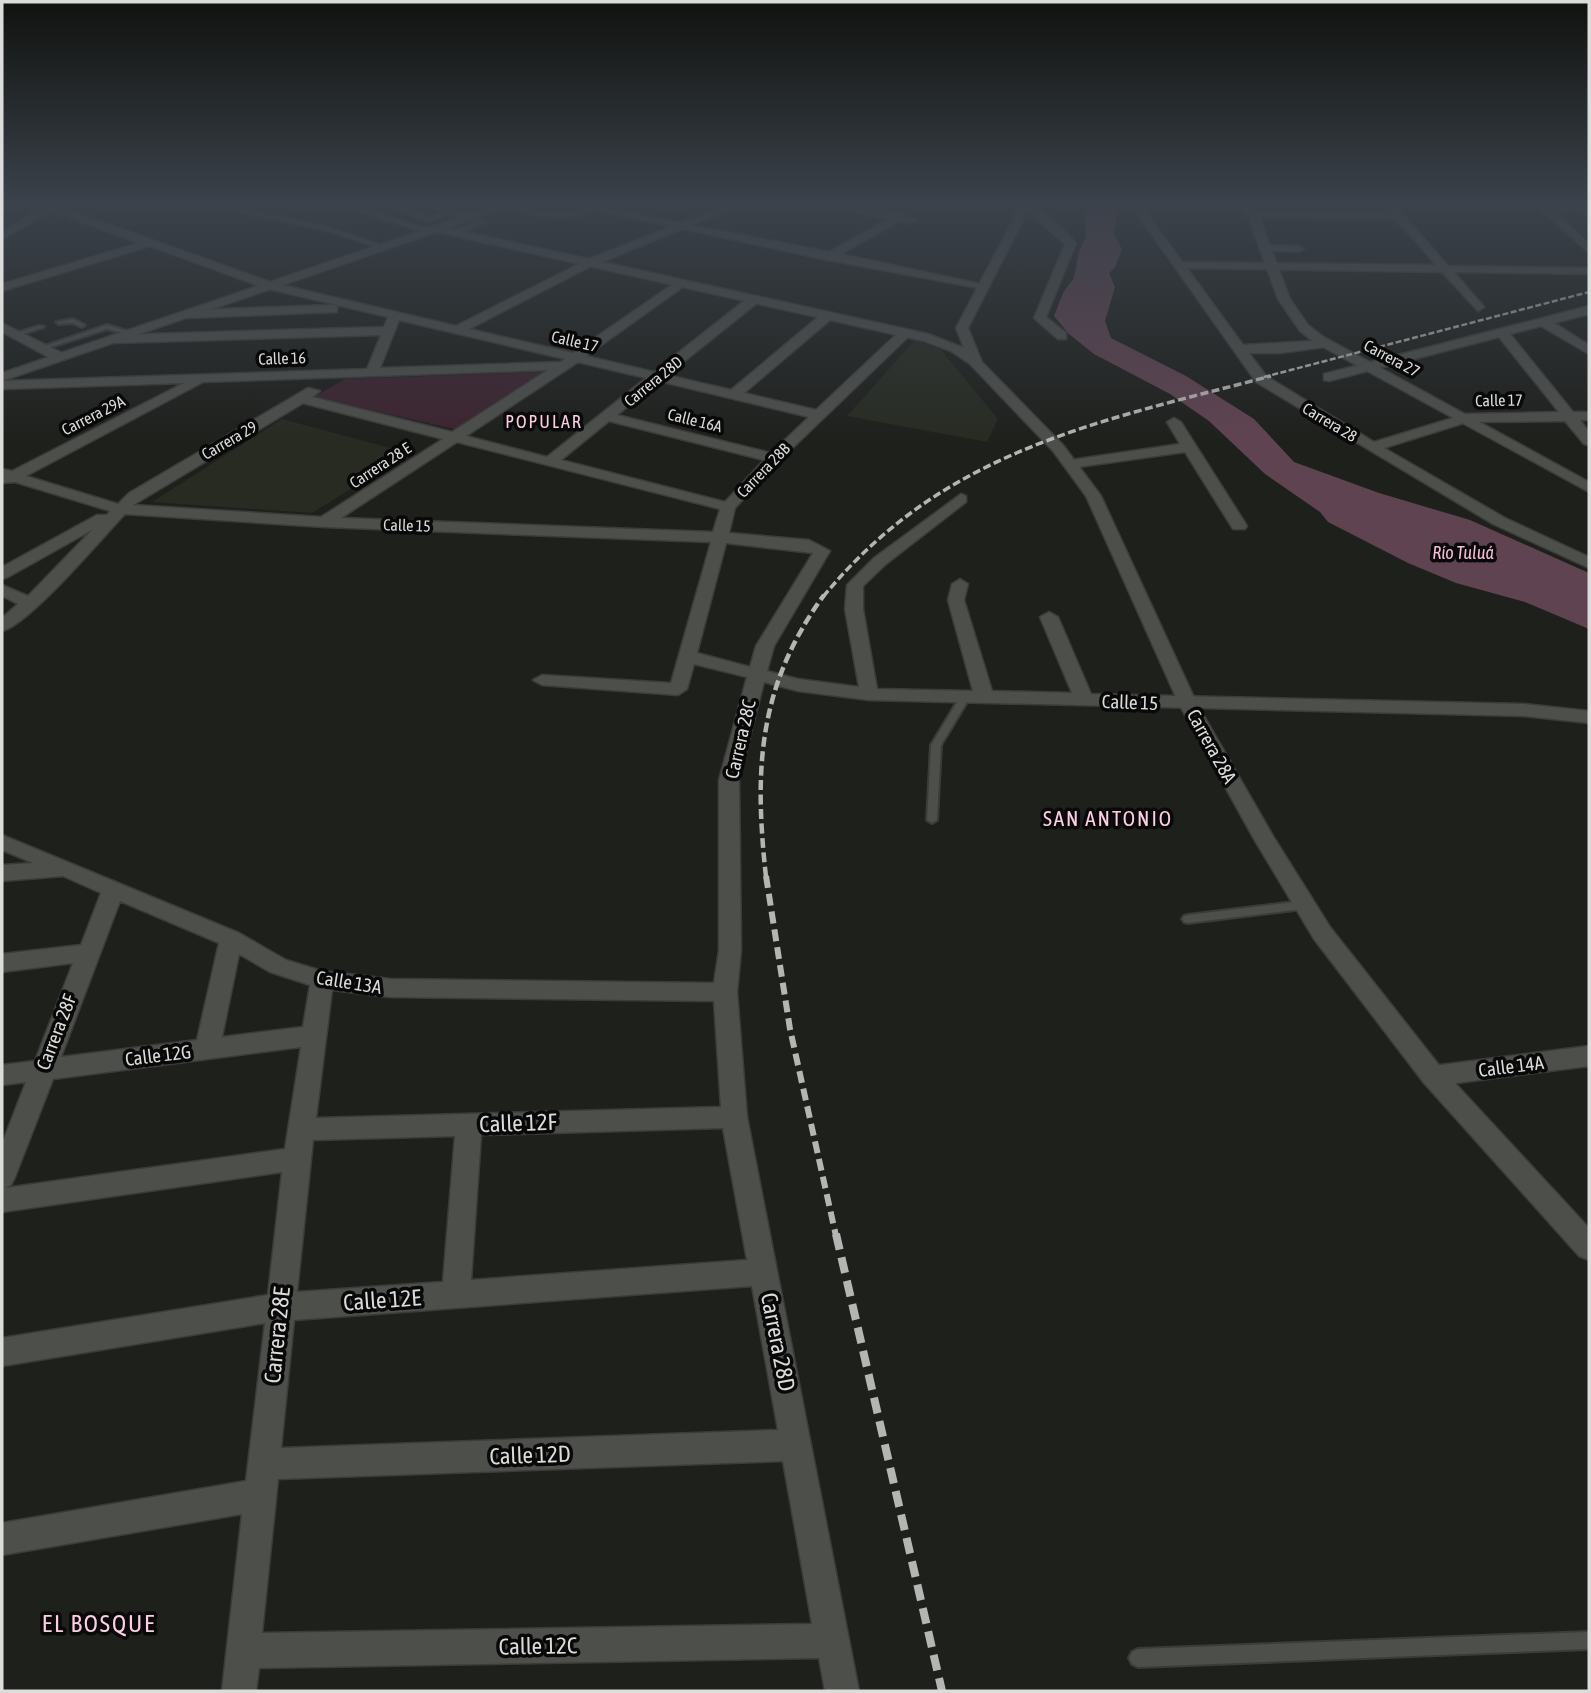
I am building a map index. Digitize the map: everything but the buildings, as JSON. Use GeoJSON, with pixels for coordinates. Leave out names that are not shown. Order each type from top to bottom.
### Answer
{"type":"FeatureCollection","features":[{"type":"Feature","properties":{"kind":"street","name":"Calle 17"},"geometry":{"type":"LineString","coordinates":[[263,284],[456,331],[569,363],[657,378],[820,415]]}},
{"type":"Feature","properties":{"kind":"street"},"geometry":{"type":"LineString","coordinates":[[2,377],[275,284]]}},
{"type":"Feature","properties":{"kind":"street"},"geometry":{"type":"LineString","coordinates":[[456,331],[548,284]]}},
{"type":"Feature","properties":{"kind":"street"},"geometry":{"type":"LineString","coordinates":[[455,436],[569,363],[680,284],[928,338],[956,348],[976,363]]}},
{"type":"Feature","properties":{"kind":"street"},"geometry":{"type":"LineString","coordinates":[[928,338],[951,338],[963,333],[965,318],[984,286],[973,284]]}},
{"type":"Feature","properties":{"kind":"street"},"geometry":{"type":"LineString","coordinates":[[1054,284],[1040,317],[1062,337]]}},
{"type":"Feature","properties":{"kind":"street","name":"Carrera 28"},"geometry":{"type":"LineString","coordinates":[[1195,284],[1261,379],[1499,521],[1589,563]]}},
{"type":"Feature","properties":{"kind":"street","name":"Carrera 27"},"geometry":{"type":"LineString","coordinates":[[1278,284],[1293,318],[1325,343],[1466,418],[1589,488]]}},
{"type":"Feature","properties":{"kind":"street"},"geometry":{"type":"LineString","coordinates":[[1459,284],[1478,307]]}},
{"type":"Feature","properties":{"kind":"street","name":"Carrera 28D"},"geometry":{"type":"LineString","coordinates":[[552,460],[753,300]]}},
{"type":"Feature","properties":{"kind":"street"},"geometry":{"type":"LineString","coordinates":[[188,314],[359,308]]}},
{"type":"Feature","properties":{"kind":"street"},"geometry":{"type":"LineString","coordinates":[[1328,377],[1589,310]]}},
{"type":"Feature","properties":{"kind":"street"},"geometry":{"type":"LineString","coordinates":[[734,395],[827,316]]}},
{"type":"Feature","properties":{"kind":"street"},"geometry":{"type":"LineString","coordinates":[[372,373],[394,317]]}},
{"type":"Feature","properties":{"kind":"street"},"geometry":{"type":"LineString","coordinates":[[1542,321],[1589,350]]}},
{"type":"Feature","properties":{"kind":"street"},"geometry":{"type":"LineString","coordinates":[[2,327],[59,357]]}},
{"type":"Feature","properties":{"kind":"street"},"geometry":{"type":"LineString","coordinates":[[112,340],[389,331]]}},
{"type":"Feature","properties":{"kind":"street"},"geometry":{"type":"LineString","coordinates":[[1502,332],[1589,441]]}},
{"type":"Feature","properties":{"kind":"street","name":"Carrera 28B"},"geometry":{"type":"LineString","coordinates":[[542,680],[678,689],[717,537],[728,507],[905,333]]}},
{"type":"Feature","properties":{"kind":"street","name":"Carrera 28A"},"geometry":{"type":"LineString","coordinates":[[963,333],[976,363],[1071,464],[1093,496],[1115,538],[1188,704],[1303,905],[1433,1076],[1584,1236]]}},
{"type":"Feature","properties":{"kind":"street"},"geometry":{"type":"LineString","coordinates":[[2,342],[41,364]]}},
{"type":"Feature","properties":{"kind":"street"},"geometry":{"type":"LineString","coordinates":[[1240,349],[1280,349],[1325,343]]}},
{"type":"Feature","properties":{"kind":"street","name":"Calle 16"},"geometry":{"type":"LineString","coordinates":[[2,386],[569,363]]}},
{"type":"Feature","properties":{"kind":"street","name":"Carrera 29"},"geometry":{"type":"LineString","coordinates":[[2,626],[30,603],[134,496],[342,374]]}},
{"type":"Feature","properties":{"kind":"street","name":"Carrera 29A"},"geometry":{"type":"LineString","coordinates":[[6,477],[201,379]]}},
{"type":"Feature","properties":{"kind":"street"},"geometry":{"type":"LineString","coordinates":[[300,398],[552,460],[728,507]]}},
{"type":"Feature","properties":{"kind":"street","name":"Calle 17"},"geometry":{"type":"LineString","coordinates":[[1372,447],[1466,418],[1589,416]]}},
{"type":"Feature","properties":{"kind":"street","name":"Calle 16A"},"geometry":{"type":"LineString","coordinates":[[608,417],[775,458]]}},
{"type":"Feature","properties":{"kind":"street"},"geometry":{"type":"LineString","coordinates":[[1174,422],[1239,526]]}},
{"type":"Feature","properties":{"kind":"street","name":"Carrera 28 E"},"geometry":{"type":"LineString","coordinates":[[324,522],[455,436]]}},
{"type":"Feature","properties":{"kind":"street"},"geometry":{"type":"LineString","coordinates":[[1071,464],[1188,447]]}},
{"type":"Feature","properties":{"kind":"street","name":"Calle 15"},"geometry":{"type":"LineString","coordinates":[[6,477],[119,509],[324,522],[717,537],[818,547]]}},
{"type":"Feature","properties":{"kind":"street"},"geometry":{"type":"LineString","coordinates":[[869,694],[855,609],[855,585],[880,561],[961,499]]}},
{"type":"Feature","properties":{"kind":"street","name":"Carrera 29"},"geometry":{"type":"LineString","coordinates":[[2,574],[119,509]]}},
{"type":"Feature","properties":{"kind":"street","name":"Carrera 28C"},"geometry":{"type":"LineString","coordinates":[[725,992],[730,950],[729,780],[765,646],[822,551],[818,547]]}},
{"type":"Feature","properties":{"kind":"street"},"geometry":{"type":"LineString","coordinates":[[960,584],[956,600],[975,697]]}},
{"type":"Feature","properties":{"kind":"street"},"geometry":{"type":"LineString","coordinates":[[2,590],[30,603]]}},
{"type":"Feature","properties":{"kind":"street"},"geometry":{"type":"LineString","coordinates":[[1049,617],[1085,701]]}},
{"type":"Feature","properties":{"kind":"street","name":"Calle 15"},"geometry":{"type":"LineString","coordinates":[[686,656],[798,685],[869,694],[1188,704],[1524,710],[1584,715]]}},
{"type":"Feature","properties":{"kind":"street","name":"Calle 13A"},"geometry":{"type":"LineString","coordinates":[[2,842],[69,868],[231,939],[278,966],[322,979],[390,988],[725,992]]}},
{"type":"Feature","properties":{"kind":"street"},"geometry":{"type":"LineString","coordinates":[[2,873],[69,868]]}},
{"type":"Feature","properties":{"kind":"street","name":"Carrera 28F"},"geometry":{"type":"LineString","coordinates":[[2,1177],[86,953],[114,888]]}},
{"type":"Feature","properties":{"kind":"street"},"geometry":{"type":"LineString","coordinates":[[207,1049],[231,939]]}},
{"type":"Feature","properties":{"kind":"street"},"geometry":{"type":"LineString","coordinates":[[2,963],[86,953]]}},
{"type":"Feature","properties":{"kind":"street","name":"Carrera 28E"},"geometry":{"type":"LineString","coordinates":[[239,1691],[297,1159],[322,979]]}},
{"type":"Feature","properties":{"kind":"street","name":"Carrera 28D"},"geometry":{"type":"LineString","coordinates":[[725,992],[734,1117],[842,1691]]}},
{"type":"Feature","properties":{"kind":"street","name":"Calle 12G"},"geometry":{"type":"LineString","coordinates":[[2,1075],[315,1035]]}},
{"type":"Feature","properties":{"kind":"street","name":"Calle 14A"},"geometry":{"type":"LineString","coordinates":[[1433,1076],[1589,1056]]}},
{"type":"Feature","properties":{"kind":"street","name":"Calle 12F"},"geometry":{"type":"LineString","coordinates":[[303,1129],[734,1117]]}},
{"type":"Feature","properties":{"kind":"street"},"geometry":{"type":"LineString","coordinates":[[456,1295],[469,1125]]}},
{"type":"Feature","properties":{"kind":"street"},"geometry":{"type":"LineString","coordinates":[[2,1200],[297,1159]]}},
{"type":"Feature","properties":{"kind":"street","name":"Calle 12E"},"geometry":{"type":"LineString","coordinates":[[2,1352],[280,1307],[765,1272]]}},
{"type":"Feature","properties":{"kind":"street","name":"Calle 12D"},"geometry":{"type":"LineString","coordinates":[[2,1539],[262,1479],[797,1445]]}},
{"type":"Feature","properties":{"kind":"street","name":"Calle 12C"},"geometry":{"type":"LineString","coordinates":[[243,1651],[833,1641]]}},
{"type":"Feature","properties":{"kind":"lane"},"geometry":{"type":"LineString","coordinates":[[60,322],[73,321],[82,325]]}},
{"type":"Feature","properties":{"kind":"lane"},"geometry":{"type":"LineString","coordinates":[[16,334],[41,327]]}},
{"type":"Feature","properties":{"kind":"lane"},"geometry":{"type":"LineString","coordinates":[[42,348],[94,330],[115,327],[131,333]]}},
{"type":"Feature","properties":{"kind":"lane"},"geometry":{"type":"LineString","coordinates":[[932,820],[936,745],[975,697]]}},
{"type":"Feature","properties":{"kind":"lane"},"geometry":{"type":"LineString","coordinates":[[1188,919],[1303,905]]}},
{"type":"Feature","properties":{"kind":"lane"},"geometry":{"type":"LineString","coordinates":[[1138,1658],[1589,1640]]}},
{"type":"Feature","properties":{"kind":"shaded area"},"geometry":{"type":"Polygon","coordinates":[[[915,340],[941,350],[998,419],[987,442],[847,416],[915,340]]]}},
{"type":"Feature","properties":{"kind":"shaded area"},"geometry":{"type":"Polygon","coordinates":[[[545,372],[458,430],[314,397],[345,379],[545,372]]]}},
{"type":"Feature","properties":{"kind":"shaded area"},"geometry":{"type":"Polygon","coordinates":[[[282,419],[409,453],[312,513],[152,502],[282,419]]]}},
{"type":"Feature","properties":{"kind":"water","name":"Río Tuluá"},"geometry":{"type":"Polygon","coordinates":[[[1069,284],[1114,284],[1105,321],[1111,338],[1186,376],[1254,419],[1294,462],[1379,493],[1470,520],[1589,573],[1589,629],[1525,602],[1456,583],[1408,563],[1328,522],[1320,512],[1265,474],[1209,421],[1170,394],[1094,354],[1069,334],[1054,316],[1069,284]]]}},
{"type":"Feature","properties":{"kind":"railway"},"geometry":{"type":"LineString","coordinates":[[1264,377],[1589,292]]}},
{"type":"Feature","properties":{"kind":"railway"},"geometry":{"type":"LineString","coordinates":[[823,597],[870,547],[919,507],[972,475],[1027,449],[1084,427],[1271,376]]}},
{"type":"Feature","properties":{"kind":"railway"},"geometry":{"type":"LineString","coordinates":[[766,877],[761,800],[766,730],[773,696],[785,662],[824,595]]}},
{"type":"Feature","properties":{"kind":"railway"},"geometry":{"type":"LineString","coordinates":[[766,876],[790,1029],[836,1236]]}},
{"type":"Feature","properties":{"kind":"railway"},"geometry":{"type":"LineString","coordinates":[[836,1234],[942,1691]]}},
{"type":"Feature","properties":{"kind":"district","name":"POPULAR"},"geometry":{"type":"Point","coordinates":[544,421]}},
{"type":"Feature","properties":{"kind":"district","name":"SAN ANTONIO"},"geometry":{"type":"Point","coordinates":[1108,818]}},
{"type":"Feature","properties":{"kind":"district","name":"EL BOSQUE"},"geometry":{"type":"Point","coordinates":[99,1623]}}]}
